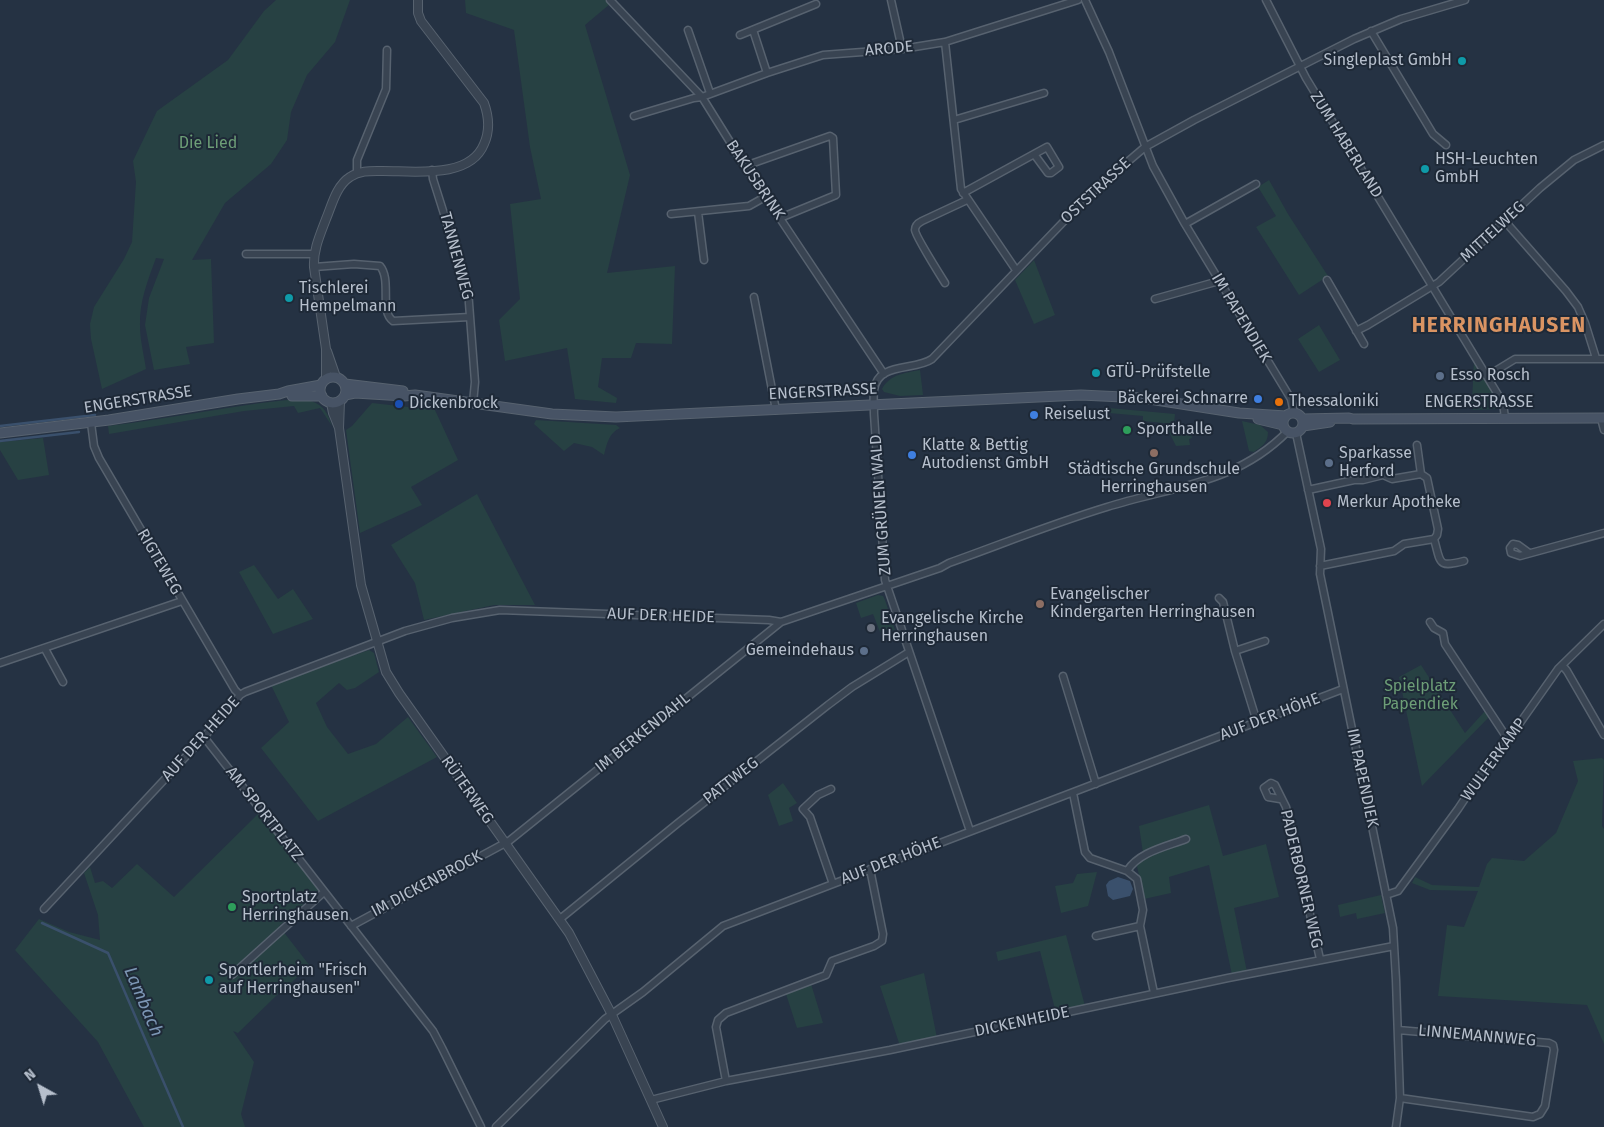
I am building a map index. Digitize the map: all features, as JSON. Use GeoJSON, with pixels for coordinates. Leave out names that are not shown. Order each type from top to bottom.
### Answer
{"type":"FeatureCollection","features":[{"type":"Feature","properties":{"kind":"main road"},"geometry":{"type":"LineString","coordinates":[[336,377],[345,384],[339,399],[326,400],[322,396],[324,382],[336,377]]}},
{"type":"Feature","properties":{"kind":"main road","name":"ENGERSTRASSE"},"geometry":{"type":"LineString","coordinates":[[0,433],[90,423],[279,394],[324,382]]}},
{"type":"Feature","properties":{"kind":"main road","name":"ENGERSTRASSE"},"geometry":{"type":"LineString","coordinates":[[345,384],[391,389],[410,395]]}},
{"type":"Feature","properties":{"kind":"main road","name":"ENGERSTRASSE"},"geometry":{"type":"LineString","coordinates":[[339,399],[355,393],[410,395],[552,414],[616,417],[1102,395],[1143,398],[1293,423],[1349,422],[1354,419],[1603,418]]}},
{"type":"Feature","properties":{"kind":"main road","name":"ENGERSTRASSE"},"geometry":{"type":"LineString","coordinates":[[279,394],[288,396],[322,396]]}},
{"type":"Feature","properties":{"kind":"street"},"geometry":{"type":"LineString","coordinates":[[336,377],[326,349],[314,267],[314,254],[336,193],[346,180],[356,173],[455,169],[463,166],[475,158],[484,145],[488,128],[488,118],[484,103],[421,21],[418,13],[418,0]]}},
{"type":"Feature","properties":{"kind":"street","name":"BAKUSBRINK"},"geometry":{"type":"LineString","coordinates":[[610,0],[702,97],[765,197],[884,374]]}},
{"type":"Feature","properties":{"kind":"street"},"geometry":{"type":"LineString","coordinates":[[891,0],[902,49]]}},
{"type":"Feature","properties":{"kind":"street","name":"ARODE"},"geometry":{"type":"LineString","coordinates":[[634,116],[702,97],[823,55],[902,49],[945,42],[1078,0]]}},
{"type":"Feature","properties":{"kind":"street","name":"IM PAPENDIEK"},"geometry":{"type":"LineString","coordinates":[[1085,0],[1119,76],[1153,166],[1185,224],[1291,399],[1293,423],[1321,549],[1320,566],[1343,689],[1393,928],[1400,1098],[1396,1127]]}},
{"type":"Feature","properties":{"kind":"street","name":"ZUM HABERLAND"},"geometry":{"type":"LineString","coordinates":[[1266,0],[1299,66],[1431,287],[1503,403],[1505,418]]}},
{"type":"Feature","properties":{"kind":"street"},"geometry":{"type":"LineString","coordinates":[[1436,0],[1438,7]]}},
{"type":"Feature","properties":{"kind":"street","name":"OSTSTRASSE"},"geometry":{"type":"LineString","coordinates":[[884,374],[897,368],[923,364],[932,359],[1091,193],[1145,147],[1299,66],[1371,31],[1401,19],[1465,0]]}},
{"type":"Feature","properties":{"kind":"street"},"geometry":{"type":"LineString","coordinates":[[740,35],[816,4]]}},
{"type":"Feature","properties":{"kind":"street"},"geometry":{"type":"LineString","coordinates":[[688,30],[710,93]]}},
{"type":"Feature","properties":{"kind":"street"},"geometry":{"type":"LineString","coordinates":[[752,30],[767,73]]}},
{"type":"Feature","properties":{"kind":"street"},"geometry":{"type":"LineString","coordinates":[[1371,31],[1433,134],[1446,145]]}},
{"type":"Feature","properties":{"kind":"street"},"geometry":{"type":"LineString","coordinates":[[945,42],[961,189],[1016,270]]}},
{"type":"Feature","properties":{"kind":"street"},"geometry":{"type":"LineString","coordinates":[[356,173],[357,160],[386,88],[386,50]]}},
{"type":"Feature","properties":{"kind":"street"},"geometry":{"type":"LineString","coordinates":[[954,120],[1044,93]]}},
{"type":"Feature","properties":{"kind":"street"},"geometry":{"type":"LineString","coordinates":[[745,166],[830,136],[834,141],[836,195],[780,218]]}},
{"type":"Feature","properties":{"kind":"street","name":"MITTELWEG"},"geometry":{"type":"LineString","coordinates":[[1431,287],[1540,188],[1574,160],[1604,145]]}},
{"type":"Feature","properties":{"kind":"street"},"geometry":{"type":"LineString","coordinates":[[963,194],[1034,154]]}},
{"type":"Feature","properties":{"kind":"street","name":"TANNENWEG"},"geometry":{"type":"LineString","coordinates":[[432,170],[433,179],[468,290],[475,382],[473,403]]}},
{"type":"Feature","properties":{"kind":"street"},"geometry":{"type":"LineString","coordinates":[[1185,224],[1256,184]]}},
{"type":"Feature","properties":{"kind":"street"},"geometry":{"type":"LineString","coordinates":[[672,214],[749,206],[765,197]]}},
{"type":"Feature","properties":{"kind":"street"},"geometry":{"type":"LineString","coordinates":[[945,283],[917,237],[915,229],[922,221],[967,200]]}},
{"type":"Feature","properties":{"kind":"street"},"geometry":{"type":"LineString","coordinates":[[698,212],[704,260]]}},
{"type":"Feature","properties":{"kind":"street"},"geometry":{"type":"LineString","coordinates":[[1505,220],[1566,290],[1578,307],[1596,358]]}},
{"type":"Feature","properties":{"kind":"street"},"geometry":{"type":"LineString","coordinates":[[246,254],[314,254]]}},
{"type":"Feature","properties":{"kind":"street"},"geometry":{"type":"LineString","coordinates":[[314,267],[354,264],[380,266],[384,273],[388,315],[393,321],[470,317]]}},
{"type":"Feature","properties":{"kind":"street"},"geometry":{"type":"LineString","coordinates":[[1327,280],[1364,344]]}},
{"type":"Feature","properties":{"kind":"street"},"geometry":{"type":"LineString","coordinates":[[1155,299],[1219,281]]}},
{"type":"Feature","properties":{"kind":"street"},"geometry":{"type":"LineString","coordinates":[[1356,331],[1431,287]]}},
{"type":"Feature","properties":{"kind":"street"},"geometry":{"type":"LineString","coordinates":[[754,297],[776,410]]}},
{"type":"Feature","properties":{"kind":"street"},"geometry":{"type":"LineString","coordinates":[[324,382],[326,349]]}},
{"type":"Feature","properties":{"kind":"street"},"geometry":{"type":"LineString","coordinates":[[1487,376],[1515,358],[1604,359]]}},
{"type":"Feature","properties":{"kind":"street"},"geometry":{"type":"LineString","coordinates":[[874,404],[875,384],[884,374]]}},
{"type":"Feature","properties":{"kind":"street","name":"RÜTERWEG"},"geometry":{"type":"LineString","coordinates":[[339,399],[333,414],[339,428],[361,585],[386,672],[504,843],[560,919],[581,952],[664,1127]]}},
{"type":"Feature","properties":{"kind":"street","name":"ZUM GRÜNEN WALD"},"geometry":{"type":"LineString","coordinates":[[874,404],[887,586],[970,831]]}},
{"type":"Feature","properties":{"kind":"street"},"geometry":{"type":"LineString","coordinates":[[1603,418],[1604,430]]}},
{"type":"Feature","properties":{"kind":"street","name":"RIGTEWEG"},"geometry":{"type":"LineString","coordinates":[[90,423],[94,446],[99,458],[182,601],[235,690],[240,695]]}},
{"type":"Feature","properties":{"kind":"street","name":"AUF DER HEIDE"},"geometry":{"type":"LineString","coordinates":[[44,909],[204,737],[240,695],[279,678],[428,623],[468,614],[500,610],[781,622],[887,586],[1085,514],[1221,476],[1240,468],[1264,452],[1293,423]]}},
{"type":"Feature","properties":{"kind":"street"},"geometry":{"type":"LineString","coordinates":[[1320,566],[1394,551],[1404,544],[1434,538],[1437,535],[1438,529],[1428,484],[1426,478],[1421,474],[1417,446]]}},
{"type":"Feature","properties":{"kind":"street"},"geometry":{"type":"LineString","coordinates":[[1308,490],[1383,475],[1392,479],[1421,474]]}},
{"type":"Feature","properties":{"kind":"street"},"geometry":{"type":"LineString","coordinates":[[1529,553],[1604,533]]}},
{"type":"Feature","properties":{"kind":"street"},"geometry":{"type":"LineString","coordinates":[[1434,538],[1441,561],[1444,564],[1448,566],[1464,561]]}},
{"type":"Feature","properties":{"kind":"street"},"geometry":{"type":"LineString","coordinates":[[1219,598],[1223,602],[1235,651],[1257,722]]}},
{"type":"Feature","properties":{"kind":"street"},"geometry":{"type":"LineString","coordinates":[[3,662],[182,601]]}},
{"type":"Feature","properties":{"kind":"street","name":"IM BERKENDAHL"},"geometry":{"type":"LineString","coordinates":[[504,843],[781,622]]}},
{"type":"Feature","properties":{"kind":"street"},"geometry":{"type":"LineString","coordinates":[[1430,622],[1434,628],[1443,633],[1444,644],[1507,738]]}},
{"type":"Feature","properties":{"kind":"street","name":"WULFERKAMP"},"geometry":{"type":"LineString","coordinates":[[1386,895],[1398,891],[1507,738],[1515,730],[1562,665],[1604,624]]}},
{"type":"Feature","properties":{"kind":"street"},"geometry":{"type":"LineString","coordinates":[[1235,651],[1266,641]]}},
{"type":"Feature","properties":{"kind":"street"},"geometry":{"type":"LineString","coordinates":[[45,649],[63,682]]}},
{"type":"Feature","properties":{"kind":"street","name":"PATTWEG"},"geometry":{"type":"LineString","coordinates":[[560,919],[828,705],[852,687],[909,652]]}},
{"type":"Feature","properties":{"kind":"street"},"geometry":{"type":"LineString","coordinates":[[1562,665],[1604,735]]}},
{"type":"Feature","properties":{"kind":"street"},"geometry":{"type":"LineString","coordinates":[[1064,676],[1096,784]]}},
{"type":"Feature","properties":{"kind":"street","name":"AUF DER HÖHE"},"geometry":{"type":"LineString","coordinates":[[496,1127],[605,1019],[643,992],[720,928],[1343,689]]}},
{"type":"Feature","properties":{"kind":"street","name":"AM SPORTPLATZ"},"geometry":{"type":"LineString","coordinates":[[204,737],[433,1031],[481,1127]]}},
{"type":"Feature","properties":{"kind":"street"},"geometry":{"type":"LineString","coordinates":[[831,789],[818,795],[803,809],[810,817],[833,884]]}},
{"type":"Feature","properties":{"kind":"street"},"geometry":{"type":"LineString","coordinates":[[1073,793],[1087,855],[1090,858],[1127,871],[1137,879],[1143,910],[1140,926],[1154,994]]}},
{"type":"Feature","properties":{"kind":"street","name":"PADERBORNER WEG"},"geometry":{"type":"LineString","coordinates":[[1280,799],[1286,807],[1320,960]]}},
{"type":"Feature","properties":{"kind":"street"},"geometry":{"type":"LineString","coordinates":[[1127,871],[1138,857],[1186,839]]}},
{"type":"Feature","properties":{"kind":"street","name":"IM DICKENBROCK"},"geometry":{"type":"LineString","coordinates":[[351,926],[504,843]]}},
{"type":"Feature","properties":{"kind":"street"},"geometry":{"type":"LineString","coordinates":[[726,1081],[716,1027],[718,1020],[726,1013],[826,976],[832,962],[874,946],[882,941],[883,934],[870,869]]}},
{"type":"Feature","properties":{"kind":"street"},"geometry":{"type":"LineString","coordinates":[[232,975],[324,892]]}},
{"type":"Feature","properties":{"kind":"street"},"geometry":{"type":"LineString","coordinates":[[1096,936],[1140,926]]}},
{"type":"Feature","properties":{"kind":"street","name":"DICKENHEIDE"},"geometry":{"type":"LineString","coordinates":[[651,1100],[726,1081],[890,1050],[1394,946]]}},
{"type":"Feature","properties":{"kind":"street","name":"LINNEMANNWEG"},"geometry":{"type":"LineString","coordinates":[[1398,1030],[1549,1043],[1553,1046],[1554,1050],[1545,1106],[1540,1114],[1533,1117],[1400,1098]]}},
{"type":"Feature","properties":{"kind":"green space","name":"Die Lied"},"geometry":{"type":"Polygon","coordinates":[[[276,0],[350,0],[335,42],[307,75],[291,112],[287,140],[271,164],[225,203],[192,260],[211,259],[214,343],[186,347],[190,364],[154,370],[145,325],[149,298],[164,259],[156,258],[145,291],[140,317],[146,369],[102,389],[91,339],[90,324],[94,307],[124,259],[132,242],[136,182],[133,161],[157,111],[228,60],[264,11],[276,0]]]}},
{"type":"Feature","properties":{"kind":"green space"},"geometry":{"type":"Polygon","coordinates":[[[465,0],[606,0],[610,4],[585,25],[630,175],[607,273],[675,266],[672,344],[636,343],[631,358],[602,358],[598,387],[617,398],[616,403],[575,399],[567,348],[505,361],[499,320],[520,299],[510,204],[541,199],[530,147],[514,30],[466,13],[465,0]]]}},
{"type":"Feature","properties":{"kind":"green space"},"geometry":{"type":"Polygon","coordinates":[[[1269,180],[1288,214],[1328,276],[1299,295],[1256,227],[1276,216],[1258,187],[1269,180]]]}},
{"type":"Feature","properties":{"kind":"green space"},"geometry":{"type":"Polygon","coordinates":[[[1034,260],[1055,315],[1034,324],[1015,280],[1034,260]]]}},
{"type":"Feature","properties":{"kind":"green space"},"geometry":{"type":"Polygon","coordinates":[[[1319,325],[1340,360],[1319,372],[1298,339],[1319,325]]]}},
{"type":"Feature","properties":{"kind":"green space"},"geometry":{"type":"Polygon","coordinates":[[[1474,361],[1499,401],[1496,409],[1474,410],[1467,406],[1467,401],[1472,401],[1474,361]]]}},
{"type":"Feature","properties":{"kind":"green space"},"geometry":{"type":"Polygon","coordinates":[[[920,370],[923,395],[900,396],[884,392],[882,389],[894,377],[903,373],[920,370]]]}},
{"type":"Feature","properties":{"kind":"green space"},"geometry":{"type":"Polygon","coordinates":[[[310,398],[311,401],[325,410],[332,426],[320,408],[298,413],[294,406],[244,411],[109,434],[108,426],[259,403],[310,398]]]}},
{"type":"Feature","properties":{"kind":"green space"},"geometry":{"type":"Polygon","coordinates":[[[372,403],[435,410],[458,460],[411,487],[422,505],[360,533],[346,430],[352,426],[372,403]]]}},
{"type":"Feature","properties":{"kind":"green space"},"geometry":{"type":"Polygon","coordinates":[[[1109,408],[1175,414],[1174,424],[1143,421],[1143,416],[1109,413],[1109,408]]]}},
{"type":"Feature","properties":{"kind":"green space"},"geometry":{"type":"Polygon","coordinates":[[[536,420],[616,425],[620,428],[611,436],[604,455],[592,447],[574,443],[564,451],[534,424],[536,420]]]}},
{"type":"Feature","properties":{"kind":"green space"},"geometry":{"type":"Polygon","coordinates":[[[1242,421],[1260,425],[1268,432],[1266,442],[1254,452],[1249,451],[1242,421]]]}},
{"type":"Feature","properties":{"kind":"green space"},"geometry":{"type":"Polygon","coordinates":[[[1170,426],[1189,426],[1192,438],[1189,439],[1190,445],[1176,446],[1169,432],[1170,426]]]}},
{"type":"Feature","properties":{"kind":"green space"},"geometry":{"type":"Polygon","coordinates":[[[43,438],[49,475],[18,480],[0,450],[0,442],[43,438]]]}},
{"type":"Feature","properties":{"kind":"green space"},"geometry":{"type":"Polygon","coordinates":[[[477,494],[535,605],[494,605],[424,620],[415,583],[391,545],[477,494]]]}},
{"type":"Feature","properties":{"kind":"green space"},"geometry":{"type":"Polygon","coordinates":[[[254,565],[278,599],[293,589],[313,619],[273,634],[239,572],[254,565]]]}},
{"type":"Feature","properties":{"kind":"green space"},"geometry":{"type":"Polygon","coordinates":[[[878,595],[883,596],[885,600],[895,630],[889,631],[888,629],[880,632],[873,614],[861,618],[856,603],[878,595]]]}},
{"type":"Feature","properties":{"kind":"green space"},"geometry":{"type":"Polygon","coordinates":[[[369,650],[374,653],[379,672],[355,688],[347,690],[339,683],[316,703],[327,727],[348,754],[376,744],[408,717],[437,757],[318,821],[261,748],[289,722],[271,685],[369,650]]]}},
{"type":"Feature","properties":{"kind":"green space","name":"Spielplatz Papendiek"},"geometry":{"type":"Polygon","coordinates":[[[1421,665],[1465,733],[1485,711],[1489,717],[1422,786],[1399,677],[1421,665]]]}},
{"type":"Feature","properties":{"kind":"green space"},"geometry":{"type":"Polygon","coordinates":[[[1602,758],[1604,760],[1602,826],[1604,829],[1604,1044],[1587,1005],[1438,996],[1447,925],[1464,927],[1478,891],[1430,890],[1412,883],[1415,877],[1432,885],[1479,887],[1487,864],[1492,858],[1524,861],[1556,833],[1578,781],[1573,761],[1602,758]]]}},
{"type":"Feature","properties":{"kind":"green space"},"geometry":{"type":"Polygon","coordinates":[[[783,783],[797,803],[789,808],[793,821],[779,826],[768,795],[783,783]]]}},
{"type":"Feature","properties":{"kind":"green space"},"geometry":{"type":"Polygon","coordinates":[[[1209,805],[1223,856],[1266,844],[1279,897],[1234,908],[1247,972],[1232,975],[1209,865],[1169,877],[1171,893],[1144,899],[1137,866],[1143,853],[1139,826],[1209,805]]]}},
{"type":"Feature","properties":{"kind":"green space"},"geometry":{"type":"Polygon","coordinates":[[[259,813],[319,890],[279,926],[310,966],[238,1033],[233,1031],[254,1062],[241,1114],[245,1127],[144,1127],[98,1042],[15,950],[39,919],[69,932],[100,940],[98,915],[84,873],[90,867],[95,883],[103,881],[112,888],[137,864],[174,897],[259,813]]]}},
{"type":"Feature","properties":{"kind":"green space"},"geometry":{"type":"Polygon","coordinates":[[[1097,872],[1088,906],[1061,913],[1055,886],[1073,883],[1077,874],[1097,872]]]}},
{"type":"Feature","properties":{"kind":"green space"},"geometry":{"type":"Polygon","coordinates":[[[1381,895],[1385,913],[1357,919],[1356,913],[1340,917],[1338,905],[1381,895]]]}},
{"type":"Feature","properties":{"kind":"green space"},"geometry":{"type":"Polygon","coordinates":[[[1066,935],[1085,1006],[1056,1013],[1040,951],[998,961],[996,952],[1066,935]]]}},
{"type":"Feature","properties":{"kind":"green space"},"geometry":{"type":"Polygon","coordinates":[[[924,973],[937,1038],[900,1046],[880,986],[924,973]]]}},
{"type":"Feature","properties":{"kind":"green space"},"geometry":{"type":"Polygon","coordinates":[[[811,984],[823,1023],[797,1028],[786,994],[811,984]]]}},
{"type":"Feature","properties":{"kind":"water"},"geometry":{"type":"Polygon","coordinates":[[[1118,877],[1130,881],[1133,889],[1130,896],[1113,900],[1108,896],[1106,885],[1109,881],[1118,877]]]}},
{"type":"Feature","properties":{"kind":"waterway"},"geometry":{"type":"LineString","coordinates":[[0,426],[95,415]]}},
{"type":"Feature","properties":{"kind":"waterway"},"geometry":{"type":"LineString","coordinates":[[0,441],[79,432]]}},
{"type":"Feature","properties":{"kind":"waterway","name":"Lambach"},"geometry":{"type":"LineString","coordinates":[[42,923],[108,953],[183,1127]]}},
{"type":"Feature","properties":{"kind":"place","name":"Singleplast GmbH"},"geometry":{"type":"Point","coordinates":[1462,61]}},
{"type":"Feature","properties":{"kind":"place","name":"HSH-Leuchten GmbH"},"geometry":{"type":"Point","coordinates":[1425,169]}},
{"type":"Feature","properties":{"kind":"place","name":"Tischlerei Hempelmann"},"geometry":{"type":"Point","coordinates":[289,298]}},
{"type":"Feature","properties":{"kind":"place","name":"GTÜ-Prüfstelle"},"geometry":{"type":"Point","coordinates":[1096,373]}},
{"type":"Feature","properties":{"kind":"place","name":"Esso Rosch"},"geometry":{"type":"Point","coordinates":[1440,376]}},
{"type":"Feature","properties":{"kind":"place","name":"Bäckerei Schnarre"},"geometry":{"type":"Point","coordinates":[1258,399]}},
{"type":"Feature","properties":{"kind":"place","name":"Thessaloniki"},"geometry":{"type":"Point","coordinates":[1279,402]}},
{"type":"Feature","properties":{"kind":"place","name":"Dickenbrock"},"geometry":{"type":"Point","coordinates":[399,404]}},
{"type":"Feature","properties":{"kind":"place","name":"Reiselust"},"geometry":{"type":"Point","coordinates":[1034,415]}},
{"type":"Feature","properties":{"kind":"place","name":"Sporthalle"},"geometry":{"type":"Point","coordinates":[1127,430]}},
{"type":"Feature","properties":{"kind":"place","name":"Städtische Grundschule Herringhausen"},"geometry":{"type":"Point","coordinates":[1154,453]}},
{"type":"Feature","properties":{"kind":"place","name":"Klatte & Bettig Autodienst GmbH"},"geometry":{"type":"Point","coordinates":[912,455]}},
{"type":"Feature","properties":{"kind":"place","name":"Sparkasse Herford"},"geometry":{"type":"Point","coordinates":[1329,463]}},
{"type":"Feature","properties":{"kind":"place","name":"Merkur Apotheke"},"geometry":{"type":"Point","coordinates":[1327,503]}},
{"type":"Feature","properties":{"kind":"place","name":"Evangelischer Kindergarten Herringhausen"},"geometry":{"type":"Point","coordinates":[1040,604]}},
{"type":"Feature","properties":{"kind":"place","name":"Evangelische Kirche Herringhausen"},"geometry":{"type":"Point","coordinates":[871,628]}},
{"type":"Feature","properties":{"kind":"place","name":"Gemeindehaus"},"geometry":{"type":"Point","coordinates":[864,651]}},
{"type":"Feature","properties":{"kind":"place","name":"Sportplatz Herringhausen"},"geometry":{"type":"Point","coordinates":[232,907]}},
{"type":"Feature","properties":{"kind":"place","name":"Sportlerheim \"Frisch auf Herringhausen\""},"geometry":{"type":"Point","coordinates":[209,980]}},
{"type":"Feature","properties":{"kind":"district","name":"HERRINGHAUSEN"},"geometry":{"type":"Point","coordinates":[1499,326]}}]}
